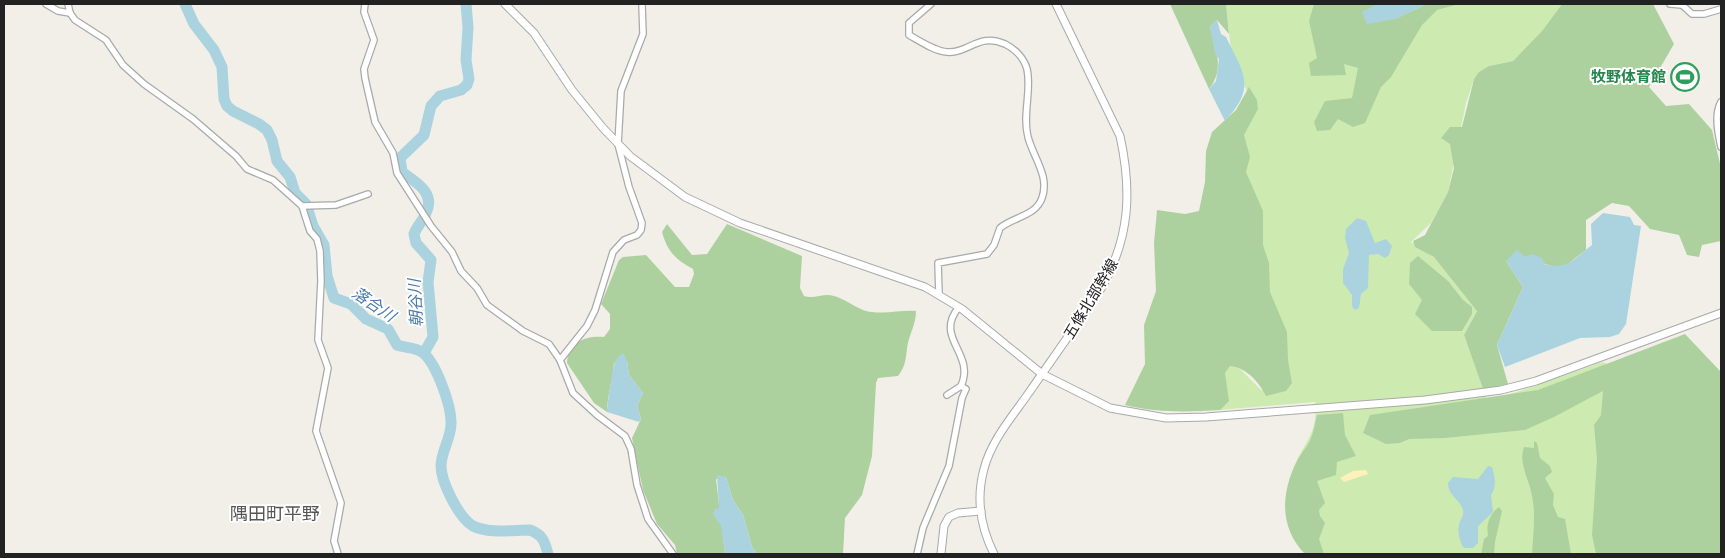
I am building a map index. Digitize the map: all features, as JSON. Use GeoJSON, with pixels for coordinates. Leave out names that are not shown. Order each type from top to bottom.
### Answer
{"type":"FeatureCollection","features":[{"type":"Feature","properties":{"kind":"street"},"geometry":{"type":"LineString","coordinates":[[46,4],[58,11],[70,13]]}},
{"type":"Feature","properties":{"kind":"street"},"geometry":{"type":"LineString","coordinates":[[68,4],[70,13],[80,24],[106,40],[123,65],[144,84],[193,119],[236,156],[247,169],[273,180],[302,206],[310,231],[317,239],[320,251],[321,281],[318,340],[328,368],[316,431],[340,503],[334,541],[338,554]]}},
{"type":"Feature","properties":{"kind":"street"},"geometry":{"type":"LineString","coordinates":[[365,4],[366,19],[374,40],[364,69],[373,114],[393,153],[398,173],[425,216],[487,305],[523,331],[549,344],[560,360],[573,393],[597,415],[620,431],[629,441],[637,485],[648,519],[673,554]]}},
{"type":"Feature","properties":{"kind":"street"},"geometry":{"type":"LineString","coordinates":[[505,4],[534,33],[587,110],[618,144],[668,186],[720,214],[908,280],[938,294],[959,307],[1042,374],[1110,408],[1166,418],[1206,417],[1472,395],[1536,382],[1721,313]]}},
{"type":"Feature","properties":{"kind":"street"},"geometry":{"type":"LineString","coordinates":[[560,360],[587,326],[595,310],[613,252],[618,244],[637,235],[642,230],[642,223],[629,187],[618,144],[621,91],[644,34],[642,4]]}},
{"type":"Feature","properties":{"kind":"street"},"geometry":{"type":"LineString","coordinates":[[931,4],[909,23],[909,35],[938,50],[946,52],[954,52],[982,40],[992,40],[1012,48],[1022,57],[1027,68],[1026,127],[1032,152],[1044,182],[1041,201],[1035,209],[1000,228],[991,250],[987,254],[938,263],[940,286],[938,294]]}},
{"type":"Feature","properties":{"kind":"street","name":"五條北部幹線"},"geometry":{"type":"LineString","coordinates":[[994,554],[981,512],[982,479],[987,459],[999,435],[1078,323],[1114,265],[1120,248],[1128,203],[1125,158],[1120,136],[1056,4]]}},
{"type":"Feature","properties":{"kind":"street"},"geometry":{"type":"LineString","coordinates":[[1670,4],[1682,4],[1692,14],[1704,14],[1721,9]]}},
{"type":"Feature","properties":{"kind":"street"},"geometry":{"type":"LineString","coordinates":[[1721,102],[1718,108],[1718,134],[1721,147]]}},
{"type":"Feature","properties":{"kind":"street"},"geometry":{"type":"LineString","coordinates":[[302,206],[343,204],[368,194]]}},
{"type":"Feature","properties":{"kind":"street"},"geometry":{"type":"LineString","coordinates":[[917,554],[923,528],[948,466],[964,388],[964,362],[951,337],[953,317],[959,307]]}},
{"type":"Feature","properties":{"kind":"street"},"geometry":{"type":"LineString","coordinates":[[947,395],[964,388]]}},
{"type":"Feature","properties":{"kind":"street"},"geometry":{"type":"LineString","coordinates":[[941,554],[944,526],[949,517],[958,513],[981,512]]}},
{"type":"Feature","properties":{"kind":"green space"},"geometry":{"type":"Polygon","coordinates":[[[1170,4],[1226,4],[1229,34],[1217,20],[1210,27],[1217,51],[1218,67],[1214,82],[1209,89],[1170,4]]]}},
{"type":"Feature","properties":{"kind":"green space"},"geometry":{"type":"Polygon","coordinates":[[[1226,4],[1562,4],[1542,31],[1513,61],[1489,66],[1474,79],[1466,103],[1448,192],[1431,223],[1411,242],[1487,292],[1464,335],[1487,400],[1517,392],[1603,362],[1619,370],[1721,554],[1305,554],[1291,533],[1285,509],[1288,485],[1292,472],[1314,426],[1315,402],[1220,410],[1220,360],[1240,369],[1261,390],[1283,386],[1274,323],[1233,139],[1251,99],[1232,61],[1226,4]]]}},
{"type":"Feature","properties":{"kind":"green space"},"geometry":{"type":"Polygon","coordinates":[[[1314,4],[1377,4],[1374,7],[1395,19],[1427,4],[1459,4],[1437,10],[1422,25],[1391,77],[1381,87],[1365,123],[1353,127],[1338,119],[1330,130],[1317,131],[1314,122],[1325,101],[1352,98],[1358,68],[1344,64],[1346,75],[1311,76],[1309,63],[1317,58],[1309,21],[1314,4]]]}},
{"type":"Feature","properties":{"kind":"green space"},"geometry":{"type":"Polygon","coordinates":[[[1562,4],[1653,4],[1674,44],[1649,87],[1666,106],[1689,104],[1712,130],[1721,168],[1721,241],[1702,245],[1699,257],[1687,255],[1679,235],[1650,229],[1629,206],[1612,203],[1586,220],[1586,250],[1565,266],[1554,267],[1525,257],[1506,261],[1523,287],[1497,345],[1508,384],[1483,389],[1464,335],[1477,311],[1434,257],[1415,247],[1413,241],[1425,235],[1448,192],[1454,168],[1450,144],[1441,138],[1450,127],[1462,127],[1474,79],[1479,72],[1489,66],[1513,61],[1542,31],[1562,4]]]}},
{"type":"Feature","properties":{"kind":"green space"},"geometry":{"type":"Polygon","coordinates":[[[1249,87],[1257,100],[1258,109],[1244,135],[1250,157],[1246,172],[1263,211],[1263,245],[1269,263],[1270,292],[1287,332],[1288,360],[1292,383],[1286,391],[1266,396],[1252,377],[1236,367],[1230,366],[1225,373],[1229,401],[1220,410],[1172,411],[1125,405],[1145,364],[1144,325],[1156,291],[1154,243],[1157,210],[1185,214],[1199,211],[1205,182],[1206,151],[1212,132],[1236,110],[1249,87]]]}},
{"type":"Feature","properties":{"kind":"green space"},"geometry":{"type":"Polygon","coordinates":[[[667,224],[692,255],[707,254],[727,224],[802,256],[800,288],[804,296],[834,296],[861,309],[872,312],[916,311],[905,363],[901,372],[898,376],[878,378],[876,383],[872,456],[862,495],[845,518],[843,554],[757,554],[752,547],[743,515],[733,500],[726,477],[716,479],[725,554],[677,554],[675,545],[657,524],[643,490],[632,438],[641,419],[637,406],[643,393],[629,375],[627,361],[614,363],[607,412],[594,403],[567,363],[571,350],[579,341],[591,337],[604,337],[610,329],[610,314],[601,304],[619,260],[623,257],[646,255],[675,287],[689,287],[694,274],[693,269],[677,258],[670,250],[662,232],[667,224]]]}},
{"type":"Feature","properties":{"kind":"green space"},"geometry":{"type":"Polygon","coordinates":[[[1418,256],[1448,281],[1463,300],[1472,307],[1472,314],[1462,331],[1432,331],[1415,314],[1422,300],[1409,284],[1410,263],[1418,256]]]}},
{"type":"Feature","properties":{"kind":"green space"},"geometry":{"type":"Polygon","coordinates":[[[1685,334],[1721,372],[1721,554],[1596,554],[1592,535],[1597,459],[1594,425],[1601,415],[1603,391],[1525,430],[1445,438],[1409,439],[1400,443],[1386,444],[1363,433],[1370,415],[1538,390],[1685,334]]]}},
{"type":"Feature","properties":{"kind":"green space"},"geometry":{"type":"Polygon","coordinates":[[[1343,413],[1345,435],[1356,456],[1337,462],[1336,475],[1317,481],[1325,503],[1319,510],[1320,516],[1325,523],[1319,539],[1324,554],[1305,554],[1291,533],[1287,521],[1285,509],[1288,485],[1297,461],[1311,438],[1317,415],[1343,413]]]}},
{"type":"Feature","properties":{"kind":"green space"},"geometry":{"type":"Polygon","coordinates":[[[1534,441],[1537,443],[1540,458],[1550,466],[1552,472],[1545,478],[1554,494],[1553,505],[1558,517],[1565,519],[1571,554],[1532,554],[1534,510],[1522,453],[1524,447],[1534,448],[1534,441]]]}},
{"type":"Feature","properties":{"kind":"green space"},"geometry":{"type":"Polygon","coordinates":[[[1499,507],[1502,511],[1494,554],[1481,554],[1484,539],[1488,536],[1489,520],[1499,507]]]}},
{"type":"Feature","properties":{"kind":"sand"},"geometry":{"type":"Polygon","coordinates":[[[1366,470],[1368,474],[1344,482],[1340,478],[1353,471],[1366,470]]]}},
{"type":"Feature","properties":{"kind":"water"},"geometry":{"type":"Polygon","coordinates":[[[1377,4],[1427,4],[1395,19],[1367,24],[1362,12],[1377,4]]]}},
{"type":"Feature","properties":{"kind":"water"},"geometry":{"type":"Polygon","coordinates":[[[1217,20],[1221,34],[1226,37],[1238,61],[1244,80],[1241,99],[1225,121],[1209,89],[1216,81],[1219,59],[1215,54],[1210,27],[1217,20]]]}},
{"type":"Feature","properties":{"kind":"water"},"geometry":{"type":"Polygon","coordinates":[[[1603,213],[1630,217],[1634,225],[1641,226],[1626,324],[1619,334],[1610,337],[1580,338],[1505,367],[1497,345],[1523,287],[1506,261],[1517,250],[1525,257],[1532,254],[1542,258],[1544,264],[1552,266],[1559,266],[1570,262],[1592,245],[1591,224],[1603,213]]]}},
{"type":"Feature","properties":{"kind":"water"},"geometry":{"type":"Polygon","coordinates":[[[1357,218],[1366,221],[1375,243],[1386,239],[1392,246],[1389,255],[1385,258],[1378,254],[1369,255],[1368,288],[1361,294],[1359,308],[1355,310],[1352,306],[1352,295],[1343,283],[1343,269],[1349,253],[1345,238],[1346,229],[1357,218]]]}},
{"type":"Feature","properties":{"kind":"water"},"geometry":{"type":"Polygon","coordinates":[[[623,353],[627,361],[629,375],[643,393],[637,406],[641,419],[639,422],[607,412],[614,365],[623,353]]]}},
{"type":"Feature","properties":{"kind":"water"},"geometry":{"type":"Polygon","coordinates":[[[1488,466],[1492,467],[1495,478],[1495,485],[1491,495],[1493,512],[1478,526],[1478,543],[1473,548],[1464,548],[1458,530],[1463,510],[1450,491],[1448,483],[1453,477],[1478,479],[1488,466]]]}},
{"type":"Feature","properties":{"kind":"water"},"geometry":{"type":"Polygon","coordinates":[[[717,475],[726,477],[733,500],[743,515],[752,547],[757,554],[725,554],[721,526],[713,514],[715,509],[719,508],[717,475]]]}},
{"type":"Feature","properties":{"kind":"waterway","name":"落合川"},"geometry":{"type":"LineString","coordinates":[[185,4],[194,24],[214,50],[222,67],[224,99],[227,106],[267,130],[272,140],[277,161],[290,177],[295,193],[306,204],[313,226],[324,245],[327,276],[334,298],[351,304],[366,319],[388,329],[397,345],[422,352],[437,374],[446,395],[451,422],[450,433],[441,460],[442,473],[447,490],[462,516],[473,526],[486,530],[530,530],[543,539],[548,554]]}},
{"type":"Feature","properties":{"kind":"waterway","name":"朝谷川"},"geometry":{"type":"LineString","coordinates":[[424,353],[433,337],[428,282],[431,260],[416,243],[414,234],[426,213],[428,200],[423,189],[402,172],[400,158],[424,135],[431,106],[440,96],[461,90],[467,85],[469,79],[466,60],[468,27],[466,4]]}},
{"type":"Feature","properties":{"kind":"place","name":"牧野体育館"},"geometry":{"type":"Point","coordinates":[1685,77]}},
{"type":"Feature","properties":{"kind":"district","name":"隅田町平野"},"geometry":{"type":"Point","coordinates":[275,514]}}]}
